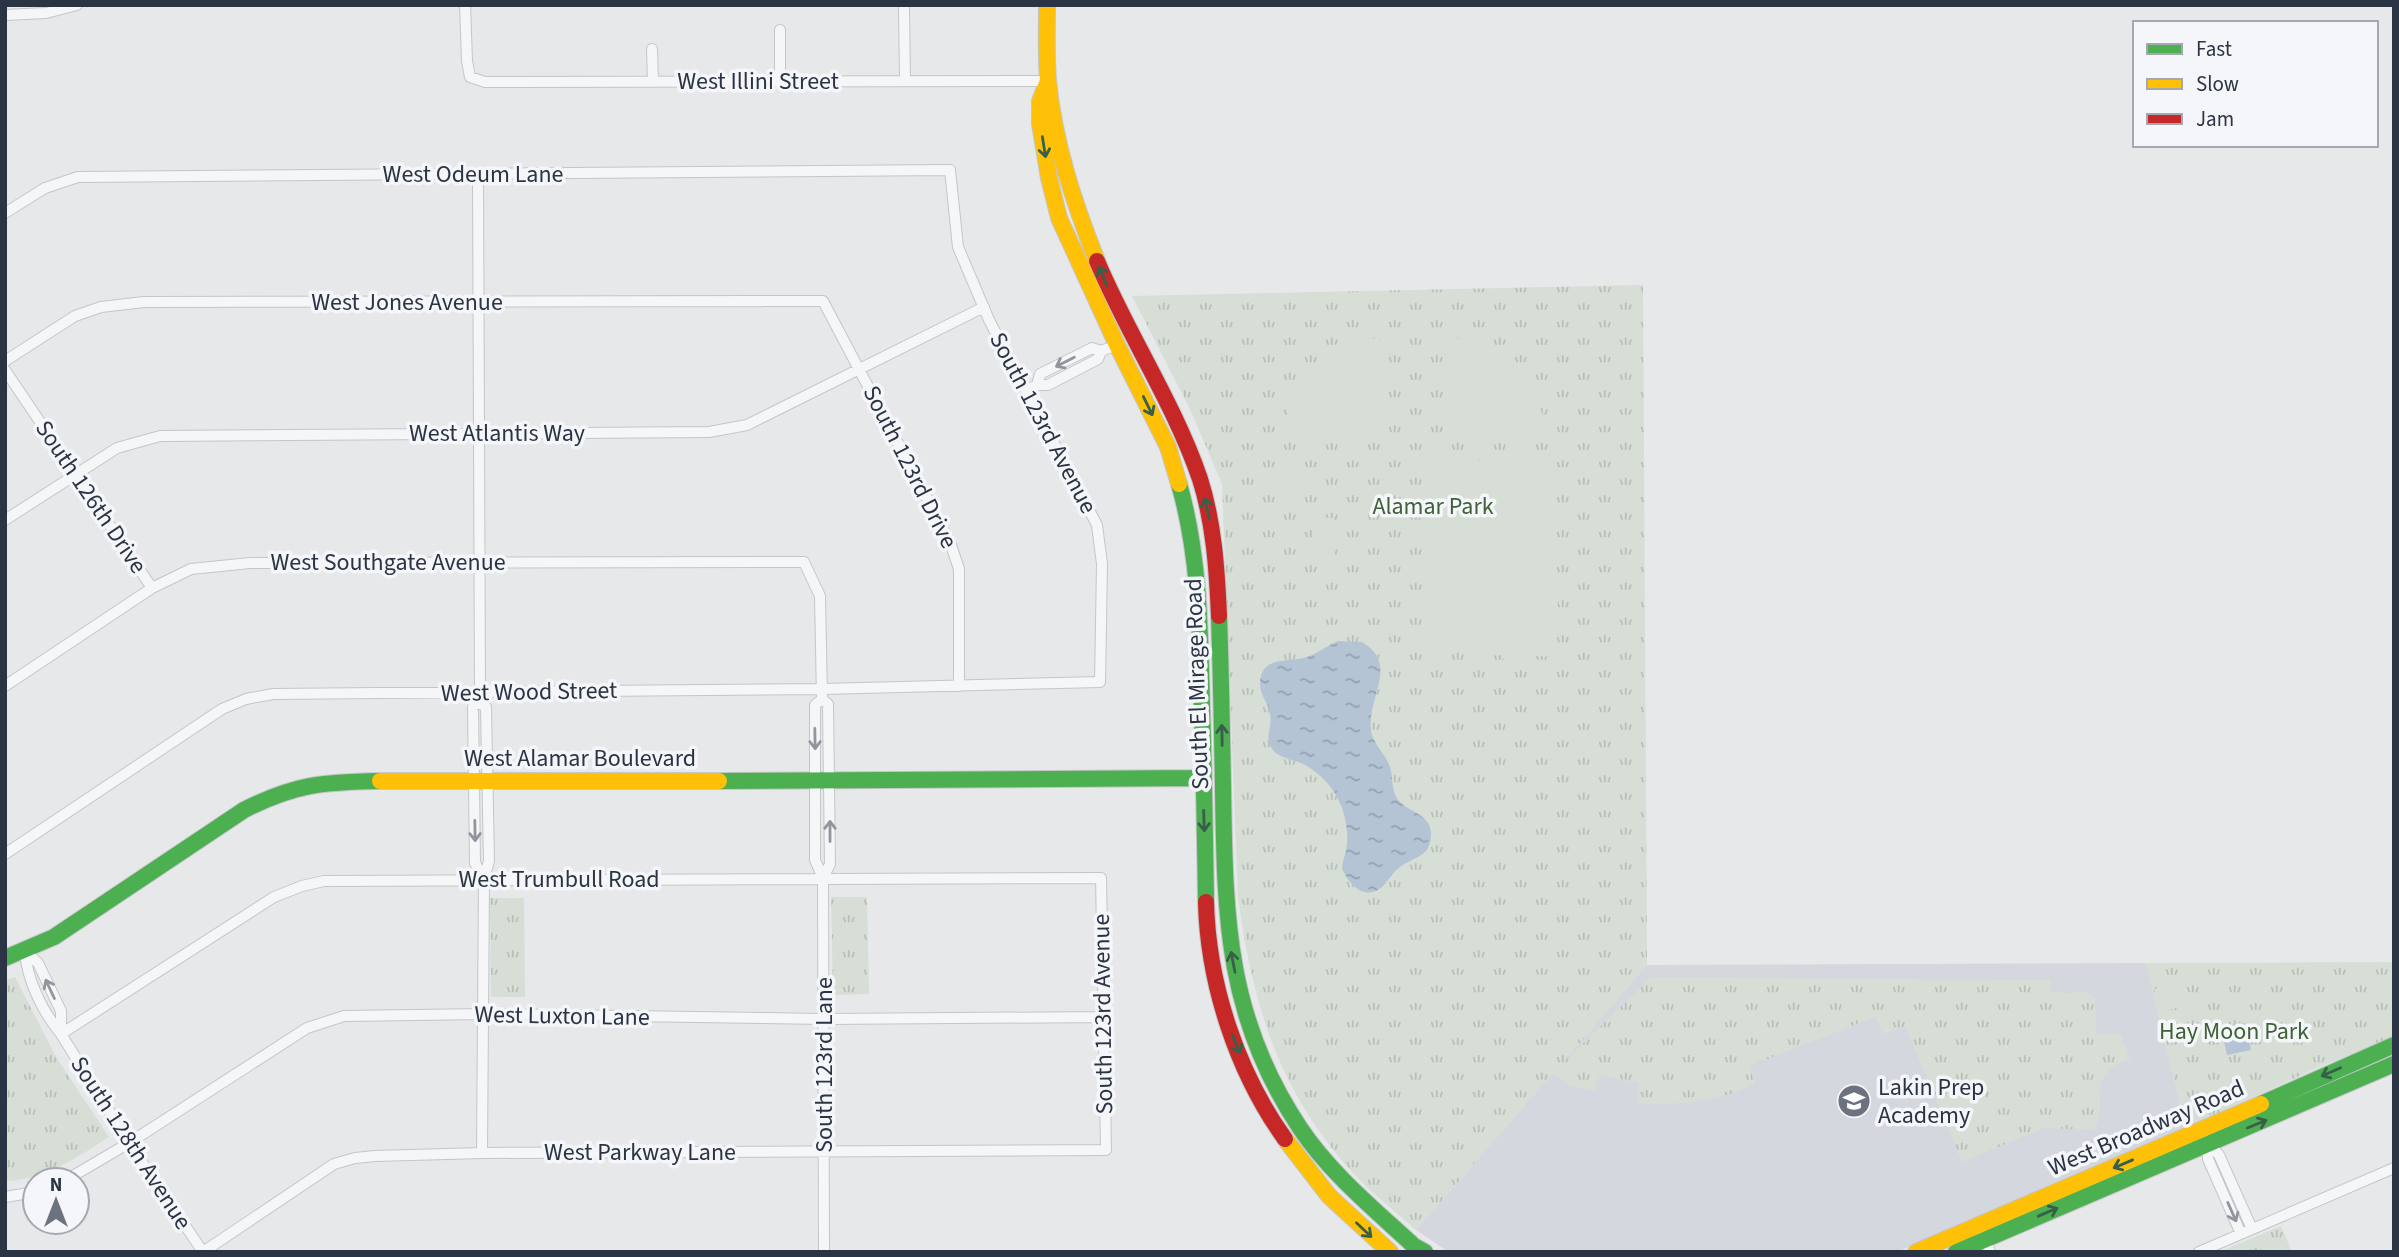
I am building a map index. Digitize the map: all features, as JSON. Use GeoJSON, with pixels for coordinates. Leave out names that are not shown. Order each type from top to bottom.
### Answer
{"type":"FeatureCollection","features":[{"type":"Feature","properties":{"kind":"main road","name":"South El Mirage Road"},"geometry":{"type":"LineString","coordinates":[[1046,5],[1048,81],[1068,179],[1089,242],[1109,289],[1184,439],[1200,482],[1212,529],[1217,574],[1224,854],[1230,947],[1238,987],[1252,1030],[1277,1088],[1301,1129],[1347,1185],[1422,1251]]}},
{"type":"Feature","properties":{"kind":"main road","name":"South El Mirage Road"},"geometry":{"type":"LineString","coordinates":[[1048,81],[1040,102],[1040,124],[1059,218],[1117,345],[1168,447],[1189,520],[1196,567],[1207,927],[1222,1004],[1234,1042],[1259,1097],[1283,1136],[1329,1196],[1390,1252]]}},
{"type":"Feature","properties":{"kind":"main road","name":"West Alamar Boulevard"},"geometry":{"type":"LineString","coordinates":[[5,958],[54,937],[244,810],[297,788],[328,782],[823,782],[1203,778]]}},
{"type":"Feature","properties":{"kind":"main road","name":"West Broadway Road"},"geometry":{"type":"LineString","coordinates":[[1956,1252],[2204,1138],[2394,1045]]}},
{"type":"Feature","properties":{"kind":"main road","name":"West Broadway Road"},"geometry":{"type":"LineString","coordinates":[[2204,1138],[2394,1064]]}},
{"type":"Feature","properties":{"kind":"main road","name":"West Broadway Road"},"geometry":{"type":"LineString","coordinates":[[1916,1252],[1985,1238]]}},
{"type":"Feature","properties":{"kind":"street"},"geometry":{"type":"LineString","coordinates":[[5,15],[46,13],[77,5]]}},
{"type":"Feature","properties":{"kind":"street","name":"West Illini Street"},"geometry":{"type":"LineString","coordinates":[[465,5],[470,77],[485,82],[1048,81]]}},
{"type":"Feature","properties":{"kind":"street"},"geometry":{"type":"LineString","coordinates":[[904,9],[905,80]]}},
{"type":"Feature","properties":{"kind":"street"},"geometry":{"type":"LineString","coordinates":[[780,30],[780,80]]}},
{"type":"Feature","properties":{"kind":"street"},"geometry":{"type":"LineString","coordinates":[[652,49],[653,81]]}},
{"type":"Feature","properties":{"kind":"street","name":"West Odeum Lane"},"geometry":{"type":"LineString","coordinates":[[5,213],[45,188],[78,177],[950,170]]}},
{"type":"Feature","properties":{"kind":"street","name":"South 123rd Avenue"},"geometry":{"type":"LineString","coordinates":[[950,170],[958,247],[984,307],[1032,388],[1097,526],[1102,564],[1100,682]]}},
{"type":"Feature","properties":{"kind":"street"},"geometry":{"type":"LineString","coordinates":[[478,173],[479,698],[486,706],[480,780],[489,861],[484,878],[482,1153]]}},
{"type":"Feature","properties":{"kind":"street","name":"West Jones Avenue"},"geometry":{"type":"LineString","coordinates":[[5,360],[75,316],[100,307],[144,302],[823,301]]}},
{"type":"Feature","properties":{"kind":"street","name":"South 123rd Drive"},"geometry":{"type":"LineString","coordinates":[[823,301],[950,542],[959,569],[959,686]]}},
{"type":"Feature","properties":{"kind":"street","name":"West Atlantis Way"},"geometry":{"type":"LineString","coordinates":[[5,520],[117,448],[160,436],[709,432],[732,429],[747,425],[984,307]]}},
{"type":"Feature","properties":{"kind":"street"},"geometry":{"type":"LineString","coordinates":[[1032,388],[1040,374],[1092,348],[1101,351],[1117,345]]}},
{"type":"Feature","properties":{"kind":"street","name":"South 126th Drive"},"geometry":{"type":"LineString","coordinates":[[5,370],[152,588]]}},
{"type":"Feature","properties":{"kind":"street","name":"West Southgate Avenue"},"geometry":{"type":"LineString","coordinates":[[5,686],[152,588],[191,569],[250,563],[804,562]]}},
{"type":"Feature","properties":{"kind":"street","name":"South 123rd Lane"},"geometry":{"type":"LineString","coordinates":[[804,562],[820,596],[822,694],[828,704],[823,782],[830,864],[823,878],[824,1252]]}},
{"type":"Feature","properties":{"kind":"street","name":"West Wood Street"},"geometry":{"type":"LineString","coordinates":[[5,854],[222,709],[246,699],[273,694],[479,698],[822,694],[1100,682]]}},
{"type":"Feature","properties":{"kind":"street","name":"West Trumbull Road"},"geometry":{"type":"LineString","coordinates":[[61,1034],[274,897],[324,881],[484,878],[1101,878]]}},
{"type":"Feature","properties":{"kind":"street","name":"South 123rd Avenue"},"geometry":{"type":"LineString","coordinates":[[1101,878],[1106,1150]]}},
{"type":"Feature","properties":{"kind":"street","name":"South 128th Avenue"},"geometry":{"type":"LineString","coordinates":[[25,951],[38,963],[61,1012],[61,1034],[202,1252]]}},
{"type":"Feature","properties":{"kind":"street","name":"West Luxton Lane"},"geometry":{"type":"LineString","coordinates":[[90,1166],[307,1028],[344,1016],[484,1014],[825,1019],[1104,1017]]}},
{"type":"Feature","properties":{"kind":"street"},"geometry":{"type":"LineString","coordinates":[[2204,1138],[2208,1159],[2247,1231]]}},
{"type":"Feature","properties":{"kind":"street","name":"West Parkway Lane"},"geometry":{"type":"LineString","coordinates":[[202,1252],[334,1164],[355,1158],[482,1153],[1106,1150]]}},
{"type":"Feature","properties":{"kind":"street"},"geometry":{"type":"LineString","coordinates":[[2199,1252],[2394,1168]]}},
{"type":"Feature","properties":{"kind":"shaded area","name":"Lakin Prep Academy"},"geometry":{"type":"Polygon","coordinates":[[[2146,963],[2186,1128],[1897,1252],[1449,1252],[1416,1230],[1647,965],[2146,963]]]}},
{"type":"Feature","properties":{"kind":"green space","name":"Alamar Park"},"geometry":{"type":"Polygon","coordinates":[[[1643,285],[1647,965],[1561,1065],[1651,977],[2050,980],[2051,992],[2086,992],[2095,999],[2096,1034],[2121,1034],[2130,1059],[2115,1066],[2101,1083],[2100,1111],[2093,1130],[2044,1128],[1962,1162],[1905,1026],[1883,1034],[1875,1017],[1749,1066],[1755,1084],[1713,1099],[1638,1104],[1639,1083],[1600,1075],[1594,1091],[1570,1086],[1552,1074],[1416,1230],[1359,1180],[1326,1141],[1287,1077],[1261,1010],[1238,898],[1222,484],[1190,409],[1132,296],[1643,285]]]}},
{"type":"Feature","properties":{"kind":"green space"},"geometry":{"type":"Polygon","coordinates":[[[1379,338],[1385,380],[1386,432],[1380,439],[1327,439],[1286,432],[1293,394],[1312,365],[1341,346],[1379,338]]]}},
{"type":"Feature","properties":{"kind":"green space"},"geometry":{"type":"Polygon","coordinates":[[[1450,338],[1488,345],[1517,364],[1536,393],[1544,431],[1502,438],[1450,438],[1444,432],[1443,380],[1450,338]]]}},
{"type":"Feature","properties":{"kind":"green space"},"geometry":{"type":"Polygon","coordinates":[[[1522,453],[1557,456],[1552,538],[1559,618],[1554,657],[1520,655],[1515,661],[1505,661],[1501,655],[1488,656],[1465,648],[1445,655],[1435,655],[1426,647],[1422,634],[1430,578],[1424,482],[1431,454],[1451,460],[1475,461],[1504,460],[1522,453]]]}},
{"type":"Feature","properties":{"kind":"green space"},"geometry":{"type":"Polygon","coordinates":[[[1279,460],[1295,460],[1296,495],[1279,495],[1279,460]]]}},
{"type":"Feature","properties":{"kind":"green space"},"geometry":{"type":"Polygon","coordinates":[[[1314,518],[1334,518],[1335,555],[1314,555],[1314,518]]]}},
{"type":"Feature","properties":{"kind":"green space"},"geometry":{"type":"Polygon","coordinates":[[[831,897],[867,897],[869,994],[833,995],[831,897]]]}},
{"type":"Feature","properties":{"kind":"green space"},"geometry":{"type":"Polygon","coordinates":[[[490,898],[524,898],[525,997],[491,997],[490,898]]]}},
{"type":"Feature","properties":{"kind":"green space","name":"Hay Moon Park"},"geometry":{"type":"Polygon","coordinates":[[[2394,962],[2394,1037],[2319,1067],[2186,1128],[2146,963],[2394,962]]]}},
{"type":"Feature","properties":{"kind":"green space"},"geometry":{"type":"Polygon","coordinates":[[[15,977],[56,1057],[109,1137],[59,1166],[21,1166],[21,1180],[5,1181],[5,980],[15,977]]]}},
{"type":"Feature","properties":{"kind":"green space"},"geometry":{"type":"Polygon","coordinates":[[[2183,982],[2189,1005],[2159,1012],[2154,989],[2183,982]]]}},
{"type":"Feature","properties":{"kind":"green space"},"geometry":{"type":"Polygon","coordinates":[[[2281,1226],[2292,1252],[2219,1252],[2281,1226]]]}},
{"type":"Feature","properties":{"kind":"water"},"geometry":{"type":"Polygon","coordinates":[[[1338,641],[1362,642],[1374,651],[1379,661],[1379,684],[1372,709],[1372,735],[1390,767],[1393,790],[1397,798],[1425,819],[1431,835],[1425,852],[1397,869],[1382,887],[1369,893],[1353,885],[1342,868],[1347,830],[1341,806],[1330,786],[1312,769],[1279,755],[1270,746],[1270,714],[1260,688],[1261,674],[1271,664],[1310,656],[1338,641]]]}},
{"type":"Feature","properties":{"kind":"water"},"geometry":{"type":"Polygon","coordinates":[[[2245,1023],[2251,1050],[2227,1055],[2221,1028],[2245,1023]]]}},
{"type":"Feature","properties":{"kind":"traffic: fast"},"geometry":{"type":"LineString","coordinates":[[1179,484],[1191,539],[1198,595],[1206,902]]}},
{"type":"Feature","properties":{"kind":"traffic: fast"},"geometry":{"type":"LineString","coordinates":[[1219,616],[1225,878],[1228,921],[1243,1004],[1275,1086],[1300,1128],[1325,1160],[1368,1204],[1414,1246],[1425,1252]]}},
{"type":"Feature","properties":{"kind":"traffic: fast"},"geometry":{"type":"LineString","coordinates":[[719,781],[1203,778]]}},
{"type":"Feature","properties":{"kind":"traffic: fast"},"geometry":{"type":"LineString","coordinates":[[5,958],[54,937],[244,810],[262,801],[310,786],[380,781]]}},
{"type":"Feature","properties":{"kind":"traffic: fast"},"geometry":{"type":"LineString","coordinates":[[2261,1104],[2394,1045]]}},
{"type":"Feature","properties":{"kind":"traffic: fast"},"geometry":{"type":"LineString","coordinates":[[1956,1252],[2394,1064]]}},
{"type":"Feature","properties":{"kind":"traffic: slow"},"geometry":{"type":"LineString","coordinates":[[1047,5],[1047,71],[1055,127],[1073,195],[1097,261]]}},
{"type":"Feature","properties":{"kind":"traffic: slow"},"geometry":{"type":"LineString","coordinates":[[1048,81],[1040,101],[1040,124],[1059,218],[1117,345],[1168,447],[1179,484]]}},
{"type":"Feature","properties":{"kind":"traffic: slow"},"geometry":{"type":"LineString","coordinates":[[380,781],[719,781]]}},
{"type":"Feature","properties":{"kind":"traffic: slow"},"geometry":{"type":"LineString","coordinates":[[1916,1252],[2261,1104]]}},
{"type":"Feature","properties":{"kind":"traffic: slow"},"geometry":{"type":"LineString","coordinates":[[1285,1139],[1329,1196],[1390,1252]]}},
{"type":"Feature","properties":{"kind":"traffic: jam"},"geometry":{"type":"LineString","coordinates":[[1097,261],[1177,423],[1200,479],[1212,530],[1219,616]]}},
{"type":"Feature","properties":{"kind":"traffic: jam"},"geometry":{"type":"LineString","coordinates":[[1206,902],[1212,964],[1228,1026],[1253,1085],[1285,1139]]}},
{"type":"Feature","properties":{"kind":"place","name":"Lakin Prep Academy"},"geometry":{"type":"Point","coordinates":[1854,1101]}}]}
